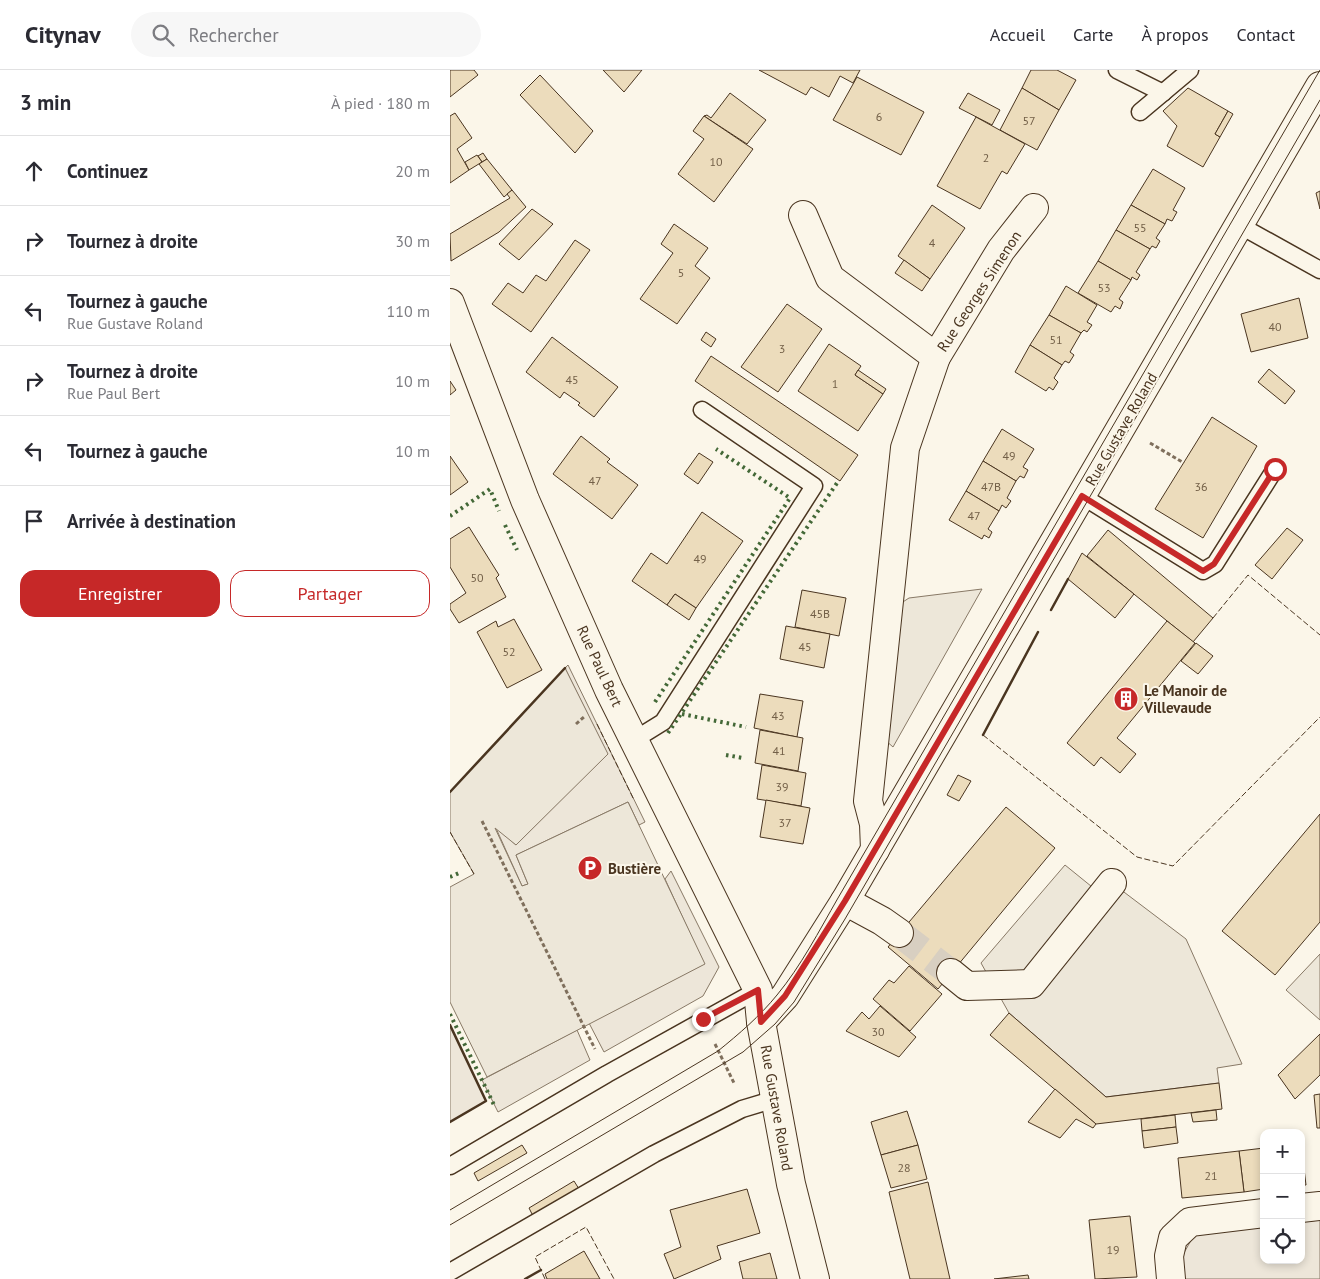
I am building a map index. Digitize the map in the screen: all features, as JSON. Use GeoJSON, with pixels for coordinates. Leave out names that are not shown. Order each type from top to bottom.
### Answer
{"type":"FeatureCollection","features":[{"type":"Feature","properties":{"kind":"street","name":"Rue Gustave Roland"},"geometry":{"type":"LineString","coordinates":[[815,1279],[791,1184],[761,1022],[785,996],[845,901],[1320,86]]}},
{"type":"Feature","properties":{"kind":"street","name":"Rue Georges Simenon"},"geometry":{"type":"LineString","coordinates":[[803,215],[830,278],[936,357],[1001,250],[1034,208]]}},
{"type":"Feature","properties":{"kind":"street","name":"Rue Paul Bert"},"geometry":{"type":"LineString","coordinates":[[453,318],[525,500],[610,690],[758,990],[761,1022]]}},
{"type":"Feature","properties":{"kind":"street"},"geometry":{"type":"LineString","coordinates":[[875,850],[874,824],[868,801],[905,448],[936,357]]}},
{"type":"Feature","properties":{"kind":"street"},"geometry":{"type":"LineString","coordinates":[[951,973],[967,986],[1031,984],[1112,883]]}},
{"type":"Feature","properties":{"kind":"street"},"geometry":{"type":"LineString","coordinates":[[845,901],[882,921],[899,933]]}},
{"type":"Feature","properties":{"kind":"street"},"geometry":{"type":"LineString","coordinates":[[1305,1208],[1320,1206]]}},
{"type":"Feature","properties":{"kind":"street"},"geometry":{"type":"LineString","coordinates":[[1171,1279],[1169,1256],[1173,1238],[1190,1222],[1260,1213]]}},
{"type":"Feature","properties":{"kind":"lane"},"geometry":{"type":"LineString","coordinates":[[1117,70],[1163,93]]}},
{"type":"Feature","properties":{"kind":"lane"},"geometry":{"type":"LineString","coordinates":[[1140,112],[1190,70]]}},
{"type":"Feature","properties":{"kind":"lane"},"geometry":{"type":"LineString","coordinates":[[1239,225],[1320,270]]}},
{"type":"Feature","properties":{"kind":"lane"},"geometry":{"type":"LineString","coordinates":[[634,740],[663,722],[814,486],[702,410]]}},
{"type":"Feature","properties":{"kind":"lane"},"geometry":{"type":"LineString","coordinates":[[1082,496],[1203,571],[1214,564],[1275,469]]}},
{"type":"Feature","properties":{"kind":"lane"},"geometry":{"type":"LineString","coordinates":[[450,1166],[607,1074],[758,990]]}},
{"type":"Feature","properties":{"kind":"lane"},"geometry":{"type":"LineString","coordinates":[[450,1272],[654,1154],[742,1109],[776,1099]]}},
{"type":"Feature","properties":{"kind":"path"},"geometry":{"type":"LineString","coordinates":[[1145,440],[1184,464]]}},
{"type":"Feature","properties":{"kind":"path"},"geometry":{"type":"LineString","coordinates":[[482,821],[596,1052]]}},
{"type":"Feature","properties":{"kind":"path"},"geometry":{"type":"LineString","coordinates":[[712,1038],[737,1088]]}},
{"type":"Feature","properties":{"kind":"shaded area"},"geometry":{"type":"Polygon","coordinates":[[[982,589],[893,747],[876,732],[889,611],[909,598],[982,589]]]}},
{"type":"Feature","properties":{"kind":"shaded area"},"geometry":{"type":"Polygon","coordinates":[[[568,665],[645,822],[639,825],[628,802],[516,855],[528,884],[522,886],[495,826],[516,845],[607,754],[565,668],[568,665]]]}},
{"type":"Feature","properties":{"kind":"shaded area","name":"Bustière"},"geometry":{"type":"Polygon","coordinates":[[[565,668],[608,754],[516,845],[495,828],[522,886],[528,884],[516,855],[628,802],[705,964],[487,1077],[450,1002],[450,887],[474,874],[450,832],[450,792],[565,668]]]}},
{"type":"Feature","properties":{"kind":"shaded area"},"geometry":{"type":"Polygon","coordinates":[[[1065,865],[1102,895],[1112,883],[1186,939],[1242,1064],[1217,1068],[1219,1083],[1106,1097],[1009,1013],[981,963],[1065,865]]]}},
{"type":"Feature","properties":{"kind":"shaded area"},"geometry":{"type":"Polygon","coordinates":[[[671,871],[719,967],[703,996],[604,1052],[589,1023],[704,964],[665,879],[671,871]]]}},
{"type":"Feature","properties":{"kind":"shaded area"},"geometry":{"type":"Polygon","coordinates":[[[1320,954],[1320,1020],[1286,990],[1320,954]]]}},
{"type":"Feature","properties":{"kind":"shaded area"},"geometry":{"type":"Polygon","coordinates":[[[450,1025],[486,1101],[450,1122],[450,1025]]]}},
{"type":"Feature","properties":{"kind":"shaded area"},"geometry":{"type":"Polygon","coordinates":[[[577,1030],[590,1060],[498,1112],[482,1080],[577,1030]]]}},
{"type":"Feature","properties":{"kind":"shaded area"},"geometry":{"type":"Polygon","coordinates":[[[1320,1220],[1320,1279],[1184,1279],[1180,1260],[1194,1235],[1260,1227],[1260,1264],[1305,1264],[1305,1222],[1320,1220]]]}},
{"type":"Feature","properties":{"kind":"building"},"geometry":{"type":"Polygon","coordinates":[[[450,70],[474,70],[478,75],[450,97],[450,70]]]}},
{"type":"Feature","properties":{"kind":"building"},"geometry":{"type":"Polygon","coordinates":[[[603,70],[642,70],[624,92],[603,70]]]}},
{"type":"Feature","properties":{"kind":"building"},"geometry":{"type":"Polygon","coordinates":[[[759,70],[860,70],[853,83],[840,76],[829,97],[811,87],[806,95],[759,70]]]}},
{"type":"Feature","properties":{"kind":"building"},"geometry":{"type":"Polygon","coordinates":[[[1031,70],[1057,70],[1076,80],[1059,110],[1022,88],[1031,70]]]}},
{"type":"Feature","properties":{"kind":"building"},"geometry":{"type":"Polygon","coordinates":[[[540,75],[593,131],[575,153],[520,95],[540,75]]]}},
{"type":"Feature","properties":{"kind":"building"},"geometry":{"type":"Polygon","coordinates":[[[857,77],[924,112],[901,155],[833,120],[857,77]]]}},
{"type":"Feature","properties":{"kind":"building"},"geometry":{"type":"Polygon","coordinates":[[[1022,88],[1059,110],[1037,150],[1000,130],[1022,88]]]}},
{"type":"Feature","properties":{"kind":"building"},"geometry":{"type":"Polygon","coordinates":[[[1188,88],[1228,111],[1215,134],[1220,137],[1203,167],[1167,146],[1177,126],[1163,111],[1188,88]]]}},
{"type":"Feature","properties":{"kind":"building"},"geometry":{"type":"Polygon","coordinates":[[[730,93],[766,120],[747,144],[704,116],[707,115],[711,118],[730,93]]]}},
{"type":"Feature","properties":{"kind":"building"},"geometry":{"type":"Polygon","coordinates":[[[968,93],[1000,110],[992,125],[959,108],[968,93]]]}},
{"type":"Feature","properties":{"kind":"building"},"geometry":{"type":"Polygon","coordinates":[[[1228,111],[1233,114],[1220,137],[1215,134],[1228,111]]]}},
{"type":"Feature","properties":{"kind":"building"},"geometry":{"type":"Polygon","coordinates":[[[455,113],[472,138],[457,149],[469,170],[450,183],[450,116],[455,113]]]}},
{"type":"Feature","properties":{"kind":"building"},"geometry":{"type":"Polygon","coordinates":[[[704,116],[753,149],[714,202],[678,174],[704,139],[693,131],[704,116]]]}},
{"type":"Feature","properties":{"kind":"building"},"geometry":{"type":"Polygon","coordinates":[[[976,117],[1025,144],[1007,174],[1002,171],[980,209],[937,186],[976,117]]]}},
{"type":"Feature","properties":{"kind":"building"},"geometry":{"type":"Polygon","coordinates":[[[483,153],[487,159],[482,162],[478,156],[483,153]]]}},
{"type":"Feature","properties":{"kind":"building"},"geometry":{"type":"Polygon","coordinates":[[[477,155],[482,162],[469,170],[465,162],[477,155]]]}},
{"type":"Feature","properties":{"kind":"building"},"geometry":{"type":"Polygon","coordinates":[[[487,159],[512,190],[504,197],[479,164],[487,159]]]}},
{"type":"Feature","properties":{"kind":"building"},"geometry":{"type":"Polygon","coordinates":[[[1153,169],[1185,188],[1173,210],[1177,212],[1172,221],[1167,219],[1165,224],[1131,205],[1153,169]]]}},
{"type":"Feature","properties":{"kind":"building"},"geometry":{"type":"Polygon","coordinates":[[[512,190],[526,207],[499,232],[451,261],[450,234],[510,198],[507,194],[512,190]]]}},
{"type":"Feature","properties":{"kind":"building"},"geometry":{"type":"Polygon","coordinates":[[[1320,191],[1320,209],[1316,193],[1320,191]]]}},
{"type":"Feature","properties":{"kind":"building"},"geometry":{"type":"Polygon","coordinates":[[[932,205],[965,228],[930,279],[898,256],[932,205]]]}},
{"type":"Feature","properties":{"kind":"building"},"geometry":{"type":"Polygon","coordinates":[[[1131,205],[1165,224],[1156,238],[1160,241],[1156,248],[1152,246],[1150,249],[1116,230],[1131,205]]]}},
{"type":"Feature","properties":{"kind":"building"},"geometry":{"type":"Polygon","coordinates":[[[532,209],[553,224],[519,260],[499,244],[532,209]]]}},
{"type":"Feature","properties":{"kind":"building"},"geometry":{"type":"Polygon","coordinates":[[[674,224],[708,248],[695,266],[710,278],[677,324],[640,299],[673,253],[661,244],[674,224]]]}},
{"type":"Feature","properties":{"kind":"building"},"geometry":{"type":"Polygon","coordinates":[[[1116,230],[1150,249],[1136,272],[1140,275],[1137,280],[1132,277],[1131,280],[1098,261],[1116,230]]]}},
{"type":"Feature","properties":{"kind":"building"},"geometry":{"type":"Polygon","coordinates":[[[575,240],[590,250],[531,332],[492,304],[508,283],[523,293],[536,275],[546,281],[575,240]]]}},
{"type":"Feature","properties":{"kind":"building"},"geometry":{"type":"Polygon","coordinates":[[[904,260],[930,279],[922,291],[895,273],[904,260]]]}},
{"type":"Feature","properties":{"kind":"building"},"geometry":{"type":"Polygon","coordinates":[[[1098,261],[1131,280],[1119,299],[1123,302],[1120,309],[1115,306],[1111,312],[1078,293],[1098,261]]]}},
{"type":"Feature","properties":{"kind":"building"},"geometry":{"type":"Polygon","coordinates":[[[1066,286],[1097,305],[1087,322],[1092,325],[1087,332],[1084,330],[1081,333],[1049,315],[1066,286]]]}},
{"type":"Feature","properties":{"kind":"building"},"geometry":{"type":"Polygon","coordinates":[[[1299,298],[1308,338],[1251,352],[1241,314],[1299,298]]]}},
{"type":"Feature","properties":{"kind":"building"},"geometry":{"type":"Polygon","coordinates":[[[787,304],[822,329],[778,392],[741,367],[787,304]]]}},
{"type":"Feature","properties":{"kind":"building"},"geometry":{"type":"Polygon","coordinates":[[[1049,315],[1081,333],[1070,352],[1074,355],[1069,363],[1065,361],[1062,365],[1030,345],[1049,315]]]}},
{"type":"Feature","properties":{"kind":"building"},"geometry":{"type":"Polygon","coordinates":[[[706,332],[716,339],[711,347],[701,340],[706,332]]]}},
{"type":"Feature","properties":{"kind":"building"},"geometry":{"type":"Polygon","coordinates":[[[552,337],[618,387],[594,417],[578,405],[580,403],[564,392],[560,398],[526,372],[552,337]]]}},
{"type":"Feature","properties":{"kind":"building"},"geometry":{"type":"Polygon","coordinates":[[[829,344],[861,366],[855,375],[883,394],[858,431],[798,391],[829,344]]]}},
{"type":"Feature","properties":{"kind":"building"},"geometry":{"type":"Polygon","coordinates":[[[1030,345],[1062,365],[1054,378],[1058,382],[1053,390],[1049,387],[1046,391],[1015,372],[1030,345]]]}},
{"type":"Feature","properties":{"kind":"building"},"geometry":{"type":"Polygon","coordinates":[[[711,356],[858,455],[840,481],[695,381],[711,356]]]}},
{"type":"Feature","properties":{"kind":"building"},"geometry":{"type":"Polygon","coordinates":[[[1269,369],[1295,391],[1285,404],[1258,382],[1269,369]]]}},
{"type":"Feature","properties":{"kind":"building"},"geometry":{"type":"Polygon","coordinates":[[[858,370],[886,389],[883,394],[855,375],[858,370]]]}},
{"type":"Feature","properties":{"kind":"building"},"geometry":{"type":"Polygon","coordinates":[[[450,381],[456,390],[450,395],[450,381]]]}},
{"type":"Feature","properties":{"kind":"building"},"geometry":{"type":"Polygon","coordinates":[[[1212,417],[1257,446],[1203,538],[1155,509],[1212,417]]]}},
{"type":"Feature","properties":{"kind":"building"},"geometry":{"type":"Polygon","coordinates":[[[1002,429],[1034,449],[1023,467],[1028,470],[1024,478],[1020,476],[1016,481],[983,461],[1002,429]]]}},
{"type":"Feature","properties":{"kind":"building"},"geometry":{"type":"Polygon","coordinates":[[[581,436],[610,459],[607,462],[638,485],[612,519],[553,474],[581,436]]]}},
{"type":"Feature","properties":{"kind":"building"},"geometry":{"type":"Polygon","coordinates":[[[699,453],[713,462],[698,484],[684,474],[699,453]]]}},
{"type":"Feature","properties":{"kind":"building"},"geometry":{"type":"Polygon","coordinates":[[[450,456],[468,482],[450,495],[450,456]]]}},
{"type":"Feature","properties":{"kind":"building"},"geometry":{"type":"Polygon","coordinates":[[[983,461],[1016,481],[1007,498],[1011,501],[1006,508],[1002,505],[999,511],[966,491],[983,461]]]}},
{"type":"Feature","properties":{"kind":"building"},"geometry":{"type":"Polygon","coordinates":[[[966,491],[999,511],[988,529],[992,532],[989,538],[984,535],[982,539],[949,520],[966,491]]]}},
{"type":"Feature","properties":{"kind":"building"},"geometry":{"type":"Polygon","coordinates":[[[702,512],[743,541],[696,608],[675,594],[667,605],[632,581],[651,553],[667,564],[702,512]]]}},
{"type":"Feature","properties":{"kind":"building"},"geometry":{"type":"Polygon","coordinates":[[[469,527],[499,575],[496,578],[506,597],[459,623],[450,609],[450,604],[466,593],[450,567],[450,539],[469,527]]]}},
{"type":"Feature","properties":{"kind":"building"},"geometry":{"type":"Polygon","coordinates":[[[1287,528],[1303,540],[1272,579],[1255,565],[1287,528]]]}},
{"type":"Feature","properties":{"kind":"building"},"geometry":{"type":"Polygon","coordinates":[[[1108,530],[1213,618],[1193,642],[1087,556],[1108,530]]]}},
{"type":"Feature","properties":{"kind":"building"},"geometry":{"type":"Polygon","coordinates":[[[1082,553],[1134,594],[1115,618],[1068,579],[1082,553]]]}},
{"type":"Feature","properties":{"kind":"building"},"geometry":{"type":"Polygon","coordinates":[[[802,590],[846,598],[839,636],[795,627],[802,590]]]}},
{"type":"Feature","properties":{"kind":"building"},"geometry":{"type":"Polygon","coordinates":[[[675,594],[696,608],[689,620],[667,605],[675,594]]]}},
{"type":"Feature","properties":{"kind":"building"},"geometry":{"type":"Polygon","coordinates":[[[514,619],[542,670],[507,688],[477,632],[496,621],[498,627],[514,619]]]}},
{"type":"Feature","properties":{"kind":"building","name":"Le Manoir de Villevaude"},"geometry":{"type":"Polygon","coordinates":[[[1167,621],[1195,643],[1117,738],[1136,754],[1120,773],[1101,757],[1094,766],[1067,743],[1167,621]]]}},
{"type":"Feature","properties":{"kind":"building"},"geometry":{"type":"Polygon","coordinates":[[[786,626],[830,634],[824,668],[780,659],[786,626]]]}},
{"type":"Feature","properties":{"kind":"building"},"geometry":{"type":"Polygon","coordinates":[[[1196,643],[1213,656],[1198,674],[1181,661],[1196,643]]]}},
{"type":"Feature","properties":{"kind":"building"},"geometry":{"type":"Polygon","coordinates":[[[760,694],[803,701],[797,737],[754,728],[760,694]]]}},
{"type":"Feature","properties":{"kind":"building"},"geometry":{"type":"Polygon","coordinates":[[[760,730],[803,738],[798,771],[755,763],[760,730]]]}},
{"type":"Feature","properties":{"kind":"building"},"geometry":{"type":"Polygon","coordinates":[[[762,765],[806,773],[801,806],[757,799],[762,765]]]}},
{"type":"Feature","properties":{"kind":"building"},"geometry":{"type":"Polygon","coordinates":[[[958,775],[971,781],[959,801],[947,795],[958,775]]]}},
{"type":"Feature","properties":{"kind":"building"},"geometry":{"type":"Polygon","coordinates":[[[766,800],[810,808],[803,844],[760,837],[766,800]]]}},
{"type":"Feature","properties":{"kind":"building"},"geometry":{"type":"Polygon","coordinates":[[[1006,807],[1055,848],[938,989],[888,947],[1006,807]]]}},
{"type":"Feature","properties":{"kind":"building"},"geometry":{"type":"Polygon","coordinates":[[[1320,814],[1320,922],[1275,975],[1222,931],[1320,814]]]}},
{"type":"Feature","properties":{"kind":"building"},"geometry":{"type":"Polygon","coordinates":[[[909,966],[942,994],[910,1031],[873,999],[889,980],[894,983],[909,966]]]}},
{"type":"Feature","properties":{"kind":"building"},"geometry":{"type":"Polygon","coordinates":[[[880,1006],[916,1037],[899,1057],[846,1031],[862,1012],[869,1019],[880,1006]]]}},
{"type":"Feature","properties":{"kind":"building"},"geometry":{"type":"Polygon","coordinates":[[[1009,1013],[1106,1097],[1219,1083],[1222,1109],[1096,1124],[990,1035],[1009,1013]]]}},
{"type":"Feature","properties":{"kind":"building"},"geometry":{"type":"Polygon","coordinates":[[[1320,1034],[1320,1075],[1295,1099],[1278,1075],[1320,1034]]]}},
{"type":"Feature","properties":{"kind":"building"},"geometry":{"type":"Polygon","coordinates":[[[1055,1089],[1096,1124],[1093,1128],[1076,1119],[1060,1138],[1028,1122],[1055,1089]]]}},
{"type":"Feature","properties":{"kind":"building"},"geometry":{"type":"Polygon","coordinates":[[[1320,1094],[1320,1128],[1317,1128],[1314,1095],[1320,1094]]]}},
{"type":"Feature","properties":{"kind":"building"},"geometry":{"type":"Polygon","coordinates":[[[1216,1110],[1217,1120],[1193,1122],[1191,1113],[1216,1110]]]}},
{"type":"Feature","properties":{"kind":"building"},"geometry":{"type":"Polygon","coordinates":[[[907,1111],[918,1145],[881,1155],[871,1122],[907,1111]]]}},
{"type":"Feature","properties":{"kind":"building"},"geometry":{"type":"Polygon","coordinates":[[[1175,1115],[1176,1127],[1142,1131],[1141,1119],[1175,1115]]]}},
{"type":"Feature","properties":{"kind":"building"},"geometry":{"type":"Polygon","coordinates":[[[1176,1127],[1178,1143],[1144,1148],[1142,1131],[1176,1127]]]}},
{"type":"Feature","properties":{"kind":"building"},"geometry":{"type":"Polygon","coordinates":[[[522,1145],[527,1153],[478,1181],[474,1173],[522,1145]]]}},
{"type":"Feature","properties":{"kind":"building"},"geometry":{"type":"Polygon","coordinates":[[[918,1145],[927,1179],[891,1188],[881,1155],[918,1145]]]}},
{"type":"Feature","properties":{"kind":"building"},"geometry":{"type":"Polygon","coordinates":[[[1260,1148],[1260,1190],[1244,1192],[1239,1151],[1260,1148]]]}},
{"type":"Feature","properties":{"kind":"building"},"geometry":{"type":"Polygon","coordinates":[[[1239,1151],[1244,1192],[1182,1198],[1178,1158],[1239,1151]]]}},
{"type":"Feature","properties":{"kind":"building"},"geometry":{"type":"Polygon","coordinates":[[[574,1181],[579,1189],[533,1216],[529,1208],[574,1181]]]}},
{"type":"Feature","properties":{"kind":"building"},"geometry":{"type":"Polygon","coordinates":[[[928,1182],[950,1279],[910,1279],[889,1192],[928,1182]]]}},
{"type":"Feature","properties":{"kind":"building"},"geometry":{"type":"Polygon","coordinates":[[[747,1189],[760,1233],[717,1246],[721,1259],[674,1279],[664,1254],[681,1247],[670,1210],[747,1189]]]}},
{"type":"Feature","properties":{"kind":"building"},"geometry":{"type":"Polygon","coordinates":[[[1130,1216],[1137,1277],[1095,1279],[1089,1220],[1130,1216]]]}},
{"type":"Feature","properties":{"kind":"building"},"geometry":{"type":"Polygon","coordinates":[[[584,1251],[600,1279],[547,1279],[545,1274],[584,1251]]]}},
{"type":"Feature","properties":{"kind":"building"},"geometry":{"type":"Polygon","coordinates":[[[770,1253],[777,1279],[743,1279],[739,1262],[770,1253]]]}},
{"type":"Feature","properties":{"kind":"building"},"geometry":{"type":"Polygon","coordinates":[[[1028,1275],[1029,1279],[994,1279],[1028,1275]]]}},
{"type":"Feature","properties":{"kind":"tunnel"},"geometry":{"type":"LineString","coordinates":[[899,933],[951,973]]}},
{"type":"Feature","properties":{"kind":"tram line"},"geometry":{"type":"LineString","coordinates":[[450,1210],[718,1051],[756,1017],[786,984],[817,936],[1320,70]]}},
{"type":"Feature","properties":{"kind":"tram line"},"geometry":{"type":"LineString","coordinates":[[450,1225],[743,1052],[775,1024],[794,1002],[845,919],[1320,100]]}},
{"type":"Feature","properties":{"kind":"hedge"},"geometry":{"type":"LineString","coordinates":[[655,702],[790,498],[716,449]]}},
{"type":"Feature","properties":{"kind":"hedge"},"geometry":{"type":"LineString","coordinates":[[668,733],[837,483]]}},
{"type":"Feature","properties":{"kind":"hedge"},"geometry":{"type":"LineString","coordinates":[[450,516],[490,489],[499,511]]}},
{"type":"Feature","properties":{"kind":"hedge"},"geometry":{"type":"LineString","coordinates":[[505,525],[517,550]]}},
{"type":"Feature","properties":{"kind":"hedge"},"geometry":{"type":"LineString","coordinates":[[682,714],[746,727]]}},
{"type":"Feature","properties":{"kind":"hedge"},"geometry":{"type":"LineString","coordinates":[[726,755],[743,758]]}},
{"type":"Feature","properties":{"kind":"hedge"},"geometry":{"type":"LineString","coordinates":[[450,877],[459,873]]}},
{"type":"Feature","properties":{"kind":"hedge"},"geometry":{"type":"LineString","coordinates":[[450,1014],[495,1107]]}},
{"type":"Feature","properties":{"kind":"fence"},"geometry":{"type":"LineString","coordinates":[[1213,618],[1248,575],[1320,635]]}},
{"type":"Feature","properties":{"kind":"fence"},"geometry":{"type":"LineString","coordinates":[[983,735],[1137,857],[1173,866],[1320,717]]}},
{"type":"Feature","properties":{"kind":"fence"},"geometry":{"type":"LineString","coordinates":[[597,724],[634,800]]}},
{"type":"Feature","properties":{"kind":"fence"},"geometry":{"type":"LineString","coordinates":[[450,832],[474,874]]}},
{"type":"Feature","properties":{"kind":"fence"},"geometry":{"type":"LineString","coordinates":[[545,1279],[535,1257],[586,1227],[614,1279]]}},
{"type":"Feature","properties":{"kind":"wall"},"geometry":{"type":"LineString","coordinates":[[1051,610],[1068,579]]}},
{"type":"Feature","properties":{"kind":"wall"},"geometry":{"type":"LineString","coordinates":[[983,735],[1038,632]]}},
{"type":"Feature","properties":{"kind":"wall"},"geometry":{"type":"LineString","coordinates":[[450,792],[565,668]]}},
{"type":"Feature","properties":{"kind":"wall"},"geometry":{"type":"LineString","coordinates":[[450,1025],[486,1101],[450,1122]]}},
{"type":"Feature","properties":{"kind":"wall"},"geometry":{"type":"LineString","coordinates":[[525,1279],[541,1270]]}},
{"type":"Feature","properties":{"kind":"place","name":"Le Manoir de Villevaude"},"geometry":{"type":"Point","coordinates":[1126,699]}},
{"type":"Feature","properties":{"kind":"place","name":"Bustière"},"geometry":{"type":"Point","coordinates":[590,868]}},
{"type":"Feature","properties":{"kind":"route"},"geometry":{"type":"LineString","coordinates":[[703,1019],[758,990],[761,1022],[785,996],[845,901],[1082,496],[1203,571],[1214,564],[1275,469]]}}]}
